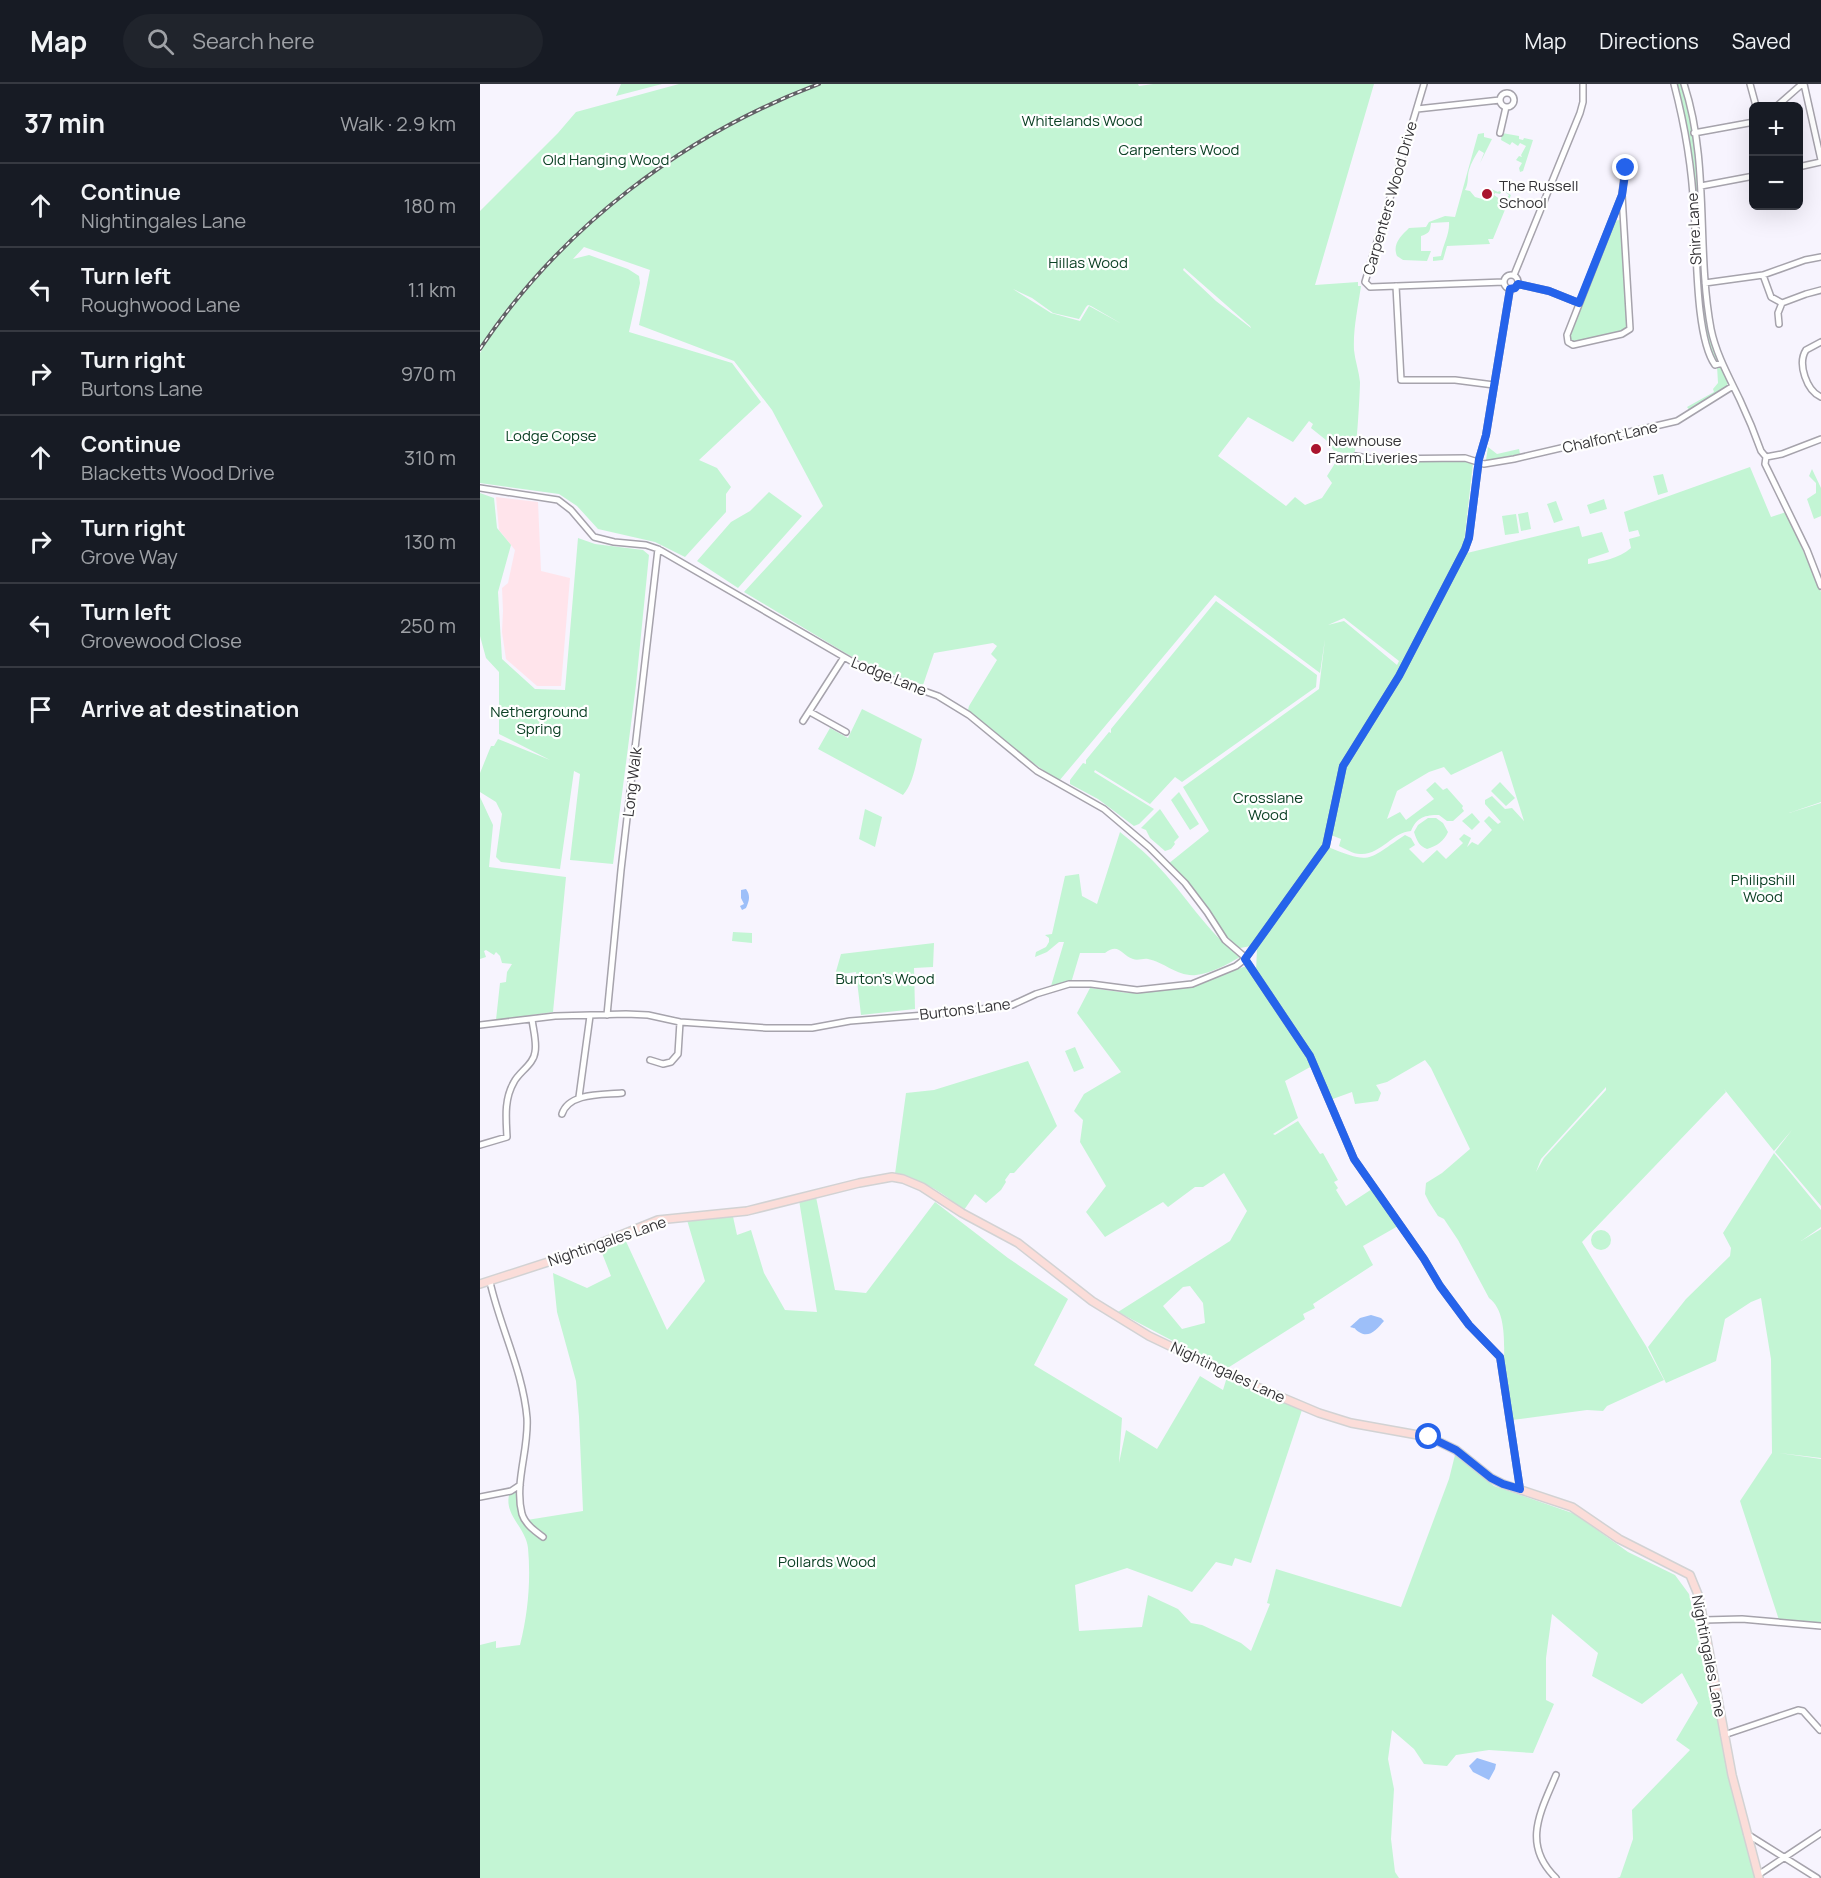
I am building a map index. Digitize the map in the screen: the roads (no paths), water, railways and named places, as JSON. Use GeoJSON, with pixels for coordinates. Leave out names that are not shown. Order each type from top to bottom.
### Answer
{"type":"FeatureCollection","features":[{"type":"Feature","properties":{"kind":"main road","name":"Nightingales Lane"},"geometry":{"type":"LineString","coordinates":[[480,1284],[579,1252],[658,1220],[747,1211],[811,1194],[892,1177],[922,1187],[962,1213],[1018,1243],[1092,1300],[1149,1336],[1243,1381],[1319,1413],[1351,1423],[1429,1437],[1456,1450],[1491,1478],[1572,1507],[1618,1539],[1690,1575],[1699,1597],[1724,1735],[1758,1876]]}},
{"type":"Feature","properties":{"kind":"street","name":"Carpenters Wood Drive"},"geometry":{"type":"LineString","coordinates":[[1424,84],[1365,282],[1370,287],[1504,282]]}},
{"type":"Feature","properties":{"kind":"street"},"geometry":{"type":"LineString","coordinates":[[1509,93],[1511,84]]}},
{"type":"Feature","properties":{"kind":"street"},"geometry":{"type":"LineString","coordinates":[[1514,275],[1580,113],[1583,102],[1583,84]]}},
{"type":"Feature","properties":{"kind":"street","name":"Shire Lane"},"geometry":{"type":"LineString","coordinates":[[1674,84],[1682,114],[1690,167],[1701,312],[1708,351],[1715,365],[1722,363]]}},
{"type":"Feature","properties":{"kind":"street","name":"Shire Lane"},"geometry":{"type":"LineString","coordinates":[[1684,84],[1695,133],[1701,186],[1706,283],[1712,330],[1722,363],[1761,451],[1766,457],[1765,464],[1808,550],[1821,586]]}},
{"type":"Feature","properties":{"kind":"street"},"geometry":{"type":"LineString","coordinates":[[1750,84],[1755,102]]}},
{"type":"Feature","properties":{"kind":"street"},"geometry":{"type":"LineString","coordinates":[[1782,102],[1803,84],[1821,161],[1803,166]]}},
{"type":"Feature","properties":{"kind":"street"},"geometry":{"type":"LineString","coordinates":[[1500,100],[1503,94],[1509,93]]}},
{"type":"Feature","properties":{"kind":"street"},"geometry":{"type":"LineString","coordinates":[[1506,107],[1511,106],[1514,102],[1514,98],[1509,93]]}},
{"type":"Feature","properties":{"kind":"street"},"geometry":{"type":"LineString","coordinates":[[1417,109],[1500,100]]}},
{"type":"Feature","properties":{"kind":"street"},"geometry":{"type":"LineString","coordinates":[[1500,100],[1506,107]]}},
{"type":"Feature","properties":{"kind":"street"},"geometry":{"type":"LineString","coordinates":[[1500,133],[1506,107]]}},
{"type":"Feature","properties":{"kind":"street"},"geometry":{"type":"LineString","coordinates":[[1695,133],[1749,123]]}},
{"type":"Feature","properties":{"kind":"street"},"geometry":{"type":"LineString","coordinates":[[1622,195],[1567,335],[1568,342],[1571,344],[1576,345],[1622,334],[1630,329],[1622,195],[1625,168]]}},
{"type":"Feature","properties":{"kind":"street"},"geometry":{"type":"LineString","coordinates":[[1701,186],[1749,177]]}},
{"type":"Feature","properties":{"kind":"street"},"geometry":{"type":"LineString","coordinates":[[1613,218],[1624,219]]}},
{"type":"Feature","properties":{"kind":"street"},"geometry":{"type":"LineString","coordinates":[[1706,283],[1763,274],[1821,257]]}},
{"type":"Feature","properties":{"kind":"street"},"geometry":{"type":"LineString","coordinates":[[1763,274],[1771,297],[1782,303]]}},
{"type":"Feature","properties":{"kind":"street"},"geometry":{"type":"LineString","coordinates":[[1514,275],[1507,276],[1505,286],[1510,289],[1515,288],[1518,284]]}},
{"type":"Feature","properties":{"kind":"street"},"geometry":{"type":"LineString","coordinates":[[1514,275],[1518,284]]}},
{"type":"Feature","properties":{"kind":"street"},"geometry":{"type":"LineString","coordinates":[[1518,284],[1549,291],[1579,303]]}},
{"type":"Feature","properties":{"kind":"street"},"geometry":{"type":"LineString","coordinates":[[1396,286],[1401,380],[1455,380],[1494,385]]}},
{"type":"Feature","properties":{"kind":"street","name":"Burtons Lane"},"geometry":{"type":"LineString","coordinates":[[480,1025],[532,1019],[607,1015],[648,1016],[680,1022],[766,1028],[812,1028],[856,1020],[950,1013],[1012,1005],[1036,994],[1069,984],[1091,984],[1137,990],[1192,984],[1236,966],[1246,958],[1326,846],[1343,766],[1399,676],[1465,549],[1469,538],[1478,464],[1486,435],[1510,289]]}},
{"type":"Feature","properties":{"kind":"street"},"geometry":{"type":"LineString","coordinates":[[1779,324],[1778,313],[1782,303],[1821,290]]}},
{"type":"Feature","properties":{"kind":"street"},"geometry":{"type":"LineString","coordinates":[[1821,342],[1806,350],[1802,360],[1809,387],[1821,397]]}},
{"type":"Feature","properties":{"kind":"street","name":"Chalfont Lane"},"geometry":{"type":"LineString","coordinates":[[1478,464],[1536,454],[1675,421],[1733,386]]}},
{"type":"Feature","properties":{"kind":"street"},"geometry":{"type":"LineString","coordinates":[[1766,457],[1821,440]]}},
{"type":"Feature","properties":{"kind":"street"},"geometry":{"type":"LineString","coordinates":[[1356,456],[1373,459],[1465,458],[1478,464]]}},
{"type":"Feature","properties":{"kind":"street","name":"Lodge Lane"},"geometry":{"type":"LineString","coordinates":[[480,488],[558,500],[571,510],[594,537],[658,549],[871,672],[938,696],[969,715],[1037,771],[1104,809],[1149,847],[1185,883],[1208,912],[1225,940],[1246,958],[1310,1056],[1354,1159],[1424,1259],[1440,1286],[1469,1325],[1500,1357],[1520,1489]]}},
{"type":"Feature","properties":{"kind":"street","name":"Long Walk"},"geometry":{"type":"LineString","coordinates":[[607,1015],[621,870],[658,549]]}},
{"type":"Feature","properties":{"kind":"street"},"geometry":{"type":"LineString","coordinates":[[803,721],[844,657]]}},
{"type":"Feature","properties":{"kind":"street"},"geometry":{"type":"LineString","coordinates":[[810,712],[846,732]]}},
{"type":"Feature","properties":{"kind":"street"},"geometry":{"type":"LineString","coordinates":[[579,1097],[590,1016]]}},
{"type":"Feature","properties":{"kind":"street"},"geometry":{"type":"LineString","coordinates":[[480,1146],[509,1138],[507,1097],[514,1082],[533,1059],[535,1051],[532,1019]]}},
{"type":"Feature","properties":{"kind":"street"},"geometry":{"type":"LineString","coordinates":[[650,1060],[663,1064],[671,1062],[678,1054],[680,1022]]}},
{"type":"Feature","properties":{"kind":"street"},"geometry":{"type":"LineString","coordinates":[[562,1114],[564,1108],[579,1097],[622,1093]]}},
{"type":"Feature","properties":{"kind":"street"},"geometry":{"type":"LineString","coordinates":[[490,1282],[522,1388],[527,1419],[525,1456],[520,1485],[522,1515],[531,1528],[543,1537]]}},
{"type":"Feature","properties":{"kind":"street"},"geometry":{"type":"LineString","coordinates":[[480,1497],[511,1491],[520,1485]]}},
{"type":"Feature","properties":{"kind":"street"},"geometry":{"type":"LineString","coordinates":[[1704,1620],[1742,1619],[1821,1626]]}},
{"type":"Feature","properties":{"kind":"street"},"geometry":{"type":"LineString","coordinates":[[1724,1735],[1798,1710],[1803,1711],[1820,1730]]}},
{"type":"Feature","properties":{"kind":"street"},"geometry":{"type":"LineString","coordinates":[[1556,1775],[1539,1814],[1536,1828],[1541,1856],[1546,1868],[1556,1878]]}},
{"type":"Feature","properties":{"kind":"street"},"geometry":{"type":"LineString","coordinates":[[1746,1833],[1816,1878]]}},
{"type":"Feature","properties":{"kind":"street"},"geometry":{"type":"LineString","coordinates":[[1758,1876],[1821,1833]]}},
{"type":"Feature","properties":{"kind":"water"},"geometry":{"type":"Polygon","coordinates":[[[746,889],[749,901],[746,908],[742,910],[740,906],[744,904],[741,890],[746,889]]]}},
{"type":"Feature","properties":{"kind":"water"},"geometry":{"type":"Polygon","coordinates":[[[1371,1315],[1384,1321],[1373,1332],[1363,1334],[1350,1327],[1360,1318],[1371,1315]]]}},
{"type":"Feature","properties":{"kind":"water"},"geometry":{"type":"Polygon","coordinates":[[[1477,1758],[1496,1764],[1489,1780],[1473,1772],[1469,1766],[1477,1758]]]}},
{"type":"Feature","properties":{"kind":"railway"},"geometry":{"type":"LineString","coordinates":[[480,349],[512,305],[548,264],[587,225],[629,190],[673,158],[720,130],[769,105],[819,84]]}},
{"type":"Feature","properties":{"kind":"place","name":"The Russell School"},"geometry":{"type":"Point","coordinates":[1487,194]}},
{"type":"Feature","properties":{"kind":"place","name":"Newhouse Farm Liveries"},"geometry":{"type":"Point","coordinates":[1316,449]}},
{"type":"Feature","properties":{"kind":"park label","name":"Whitelands Wood"},"geometry":{"type":"Point","coordinates":[1082,120]}},
{"type":"Feature","properties":{"kind":"park label","name":"Carpenters Wood"},"geometry":{"type":"Point","coordinates":[1179,149]}},
{"type":"Feature","properties":{"kind":"park label","name":"Old Hanging Wood"},"geometry":{"type":"Point","coordinates":[606,159]}},
{"type":"Feature","properties":{"kind":"park label","name":"Hillas Wood"},"geometry":{"type":"Point","coordinates":[1088,262]}},
{"type":"Feature","properties":{"kind":"park label","name":"Lodge Copse"},"geometry":{"type":"Point","coordinates":[551,435]}},
{"type":"Feature","properties":{"kind":"park label","name":"Netherground Spring"},"geometry":{"type":"Point","coordinates":[539,720]}},
{"type":"Feature","properties":{"kind":"park label","name":"Crosslane Wood"},"geometry":{"type":"Point","coordinates":[1268,806]}},
{"type":"Feature","properties":{"kind":"park label","name":"Philipshill Wood"},"geometry":{"type":"Point","coordinates":[1763,888]}},
{"type":"Feature","properties":{"kind":"park label","name":"Burton's Wood"},"geometry":{"type":"Point","coordinates":[885,978]}},
{"type":"Feature","properties":{"kind":"park label","name":"Pollards Wood"},"geometry":{"type":"Point","coordinates":[827,1561]}}]}
